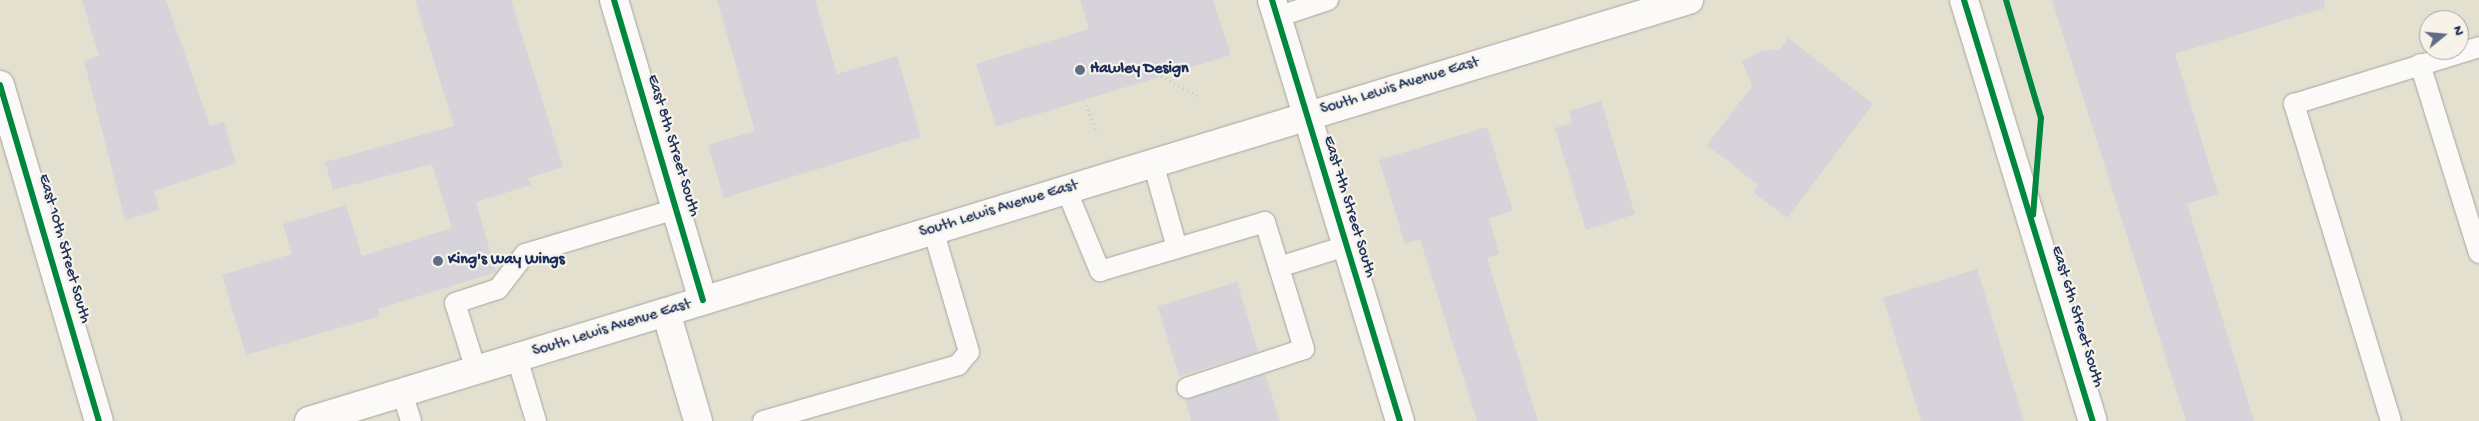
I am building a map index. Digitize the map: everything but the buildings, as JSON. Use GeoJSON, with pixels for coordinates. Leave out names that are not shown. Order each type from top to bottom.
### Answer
{"type":"FeatureCollection","features":[{"type":"Feature","properties":{"kind":"street","name":"East 8th Street South"},"geometry":{"type":"LineString","coordinates":[[614,0],[703,300]]}},
{"type":"Feature","properties":{"kind":"street","name":"South Lewis Avenue East"},"geometry":{"type":"LineString","coordinates":[[309,421],[1689,0]]}},
{"type":"Feature","properties":{"kind":"street","name":"East 6th Street South"},"geometry":{"type":"LineString","coordinates":[[1964,0],[2093,421]]}},
{"type":"Feature","properties":{"kind":"street","name":"East 7th Street South"},"geometry":{"type":"LineString","coordinates":[[1274,9],[1400,421]]}},
{"type":"Feature","properties":{"kind":"street","name":"East 10th Street South"},"geometry":{"type":"LineString","coordinates":[[0,85],[99,421]]}},
{"type":"Feature","properties":{"kind":"street"},"geometry":{"type":"LineString","coordinates":[[666,312],[698,421]]}},
{"type":"Feature","properties":{"kind":"lane"},"geometry":{"type":"LineString","coordinates":[[1274,9],[1328,0]]}},
{"type":"Feature","properties":{"kind":"lane"},"geometry":{"type":"LineString","coordinates":[[2390,421],[2294,104],[2479,46]]}},
{"type":"Feature","properties":{"kind":"lane"},"geometry":{"type":"LineString","coordinates":[[2420,64],[2479,253]]}},
{"type":"Feature","properties":{"kind":"lane"},"geometry":{"type":"LineString","coordinates":[[1152,163],[1177,248]]}},
{"type":"Feature","properties":{"kind":"lane"},"geometry":{"type":"LineString","coordinates":[[1066,190],[1100,271],[1265,222],[1304,349],[1187,388]]}},
{"type":"Feature","properties":{"kind":"lane"},"geometry":{"type":"LineString","coordinates":[[476,370],[455,303],[498,289],[525,254],[676,209]]}},
{"type":"Feature","properties":{"kind":"lane"},"geometry":{"type":"LineString","coordinates":[[763,421],[958,365],[969,352],[933,230]]}},
{"type":"Feature","properties":{"kind":"lane"},"geometry":{"type":"LineString","coordinates":[[1279,267],[1346,246]]}},
{"type":"Feature","properties":{"kind":"lane"},"geometry":{"type":"LineString","coordinates":[[517,358],[536,421]]}},
{"type":"Feature","properties":{"kind":"lane"},"geometry":{"type":"LineString","coordinates":[[402,393],[411,421]]}},
{"type":"Feature","properties":{"kind":"path"},"geometry":{"type":"LineString","coordinates":[[1162,76],[1200,97]]}},
{"type":"Feature","properties":{"kind":"path"},"geometry":{"type":"LineString","coordinates":[[1084,100],[1096,130]]}},
{"type":"Feature","properties":{"kind":"cycle path"},"geometry":{"type":"LineString","coordinates":[[614,0],[703,300]]}},
{"type":"Feature","properties":{"kind":"cycle path"},"geometry":{"type":"LineString","coordinates":[[1272,0],[1400,421]]}},
{"type":"Feature","properties":{"kind":"cycle path"},"geometry":{"type":"LineString","coordinates":[[1964,0],[2093,421]]}},
{"type":"Feature","properties":{"kind":"cycle path"},"geometry":{"type":"LineString","coordinates":[[2006,0],[2041,118],[2033,215]]}},
{"type":"Feature","properties":{"kind":"cycle path"},"geometry":{"type":"LineString","coordinates":[[0,85],[99,421]]}},
{"type":"Feature","properties":{"kind":"place","name":"Hawley Design"},"geometry":{"type":"Point","coordinates":[1080,70]}},
{"type":"Feature","properties":{"kind":"place","name":"King's Way Wings"},"geometry":{"type":"Point","coordinates":[438,261]}}]}
